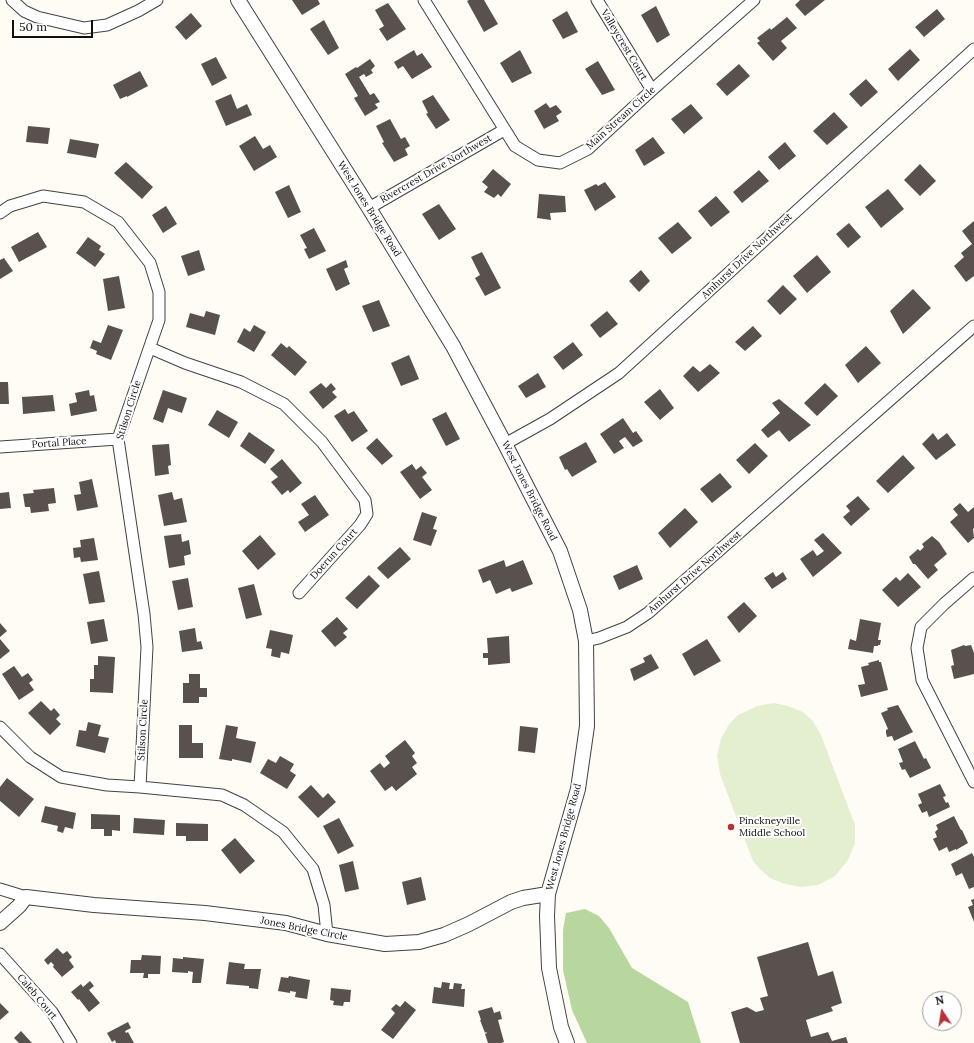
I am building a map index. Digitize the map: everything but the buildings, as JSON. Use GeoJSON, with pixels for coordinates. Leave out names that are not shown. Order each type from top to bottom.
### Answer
{"type":"FeatureCollection","features":[{"type":"Feature","properties":{"kind":"street"},"geometry":{"type":"LineString","coordinates":[[12,0],[24,11],[37,17],[84,28],[107,25],[138,12],[158,0]]}},
{"type":"Feature","properties":{"kind":"street","name":"West Jones Bridge Road"},"geometry":{"type":"LineString","coordinates":[[238,0],[369,208],[453,346],[560,551],[580,610],[586,641],[588,726],[578,789],[548,894],[546,926],[550,968],[561,1027],[567,1043]]}},
{"type":"Feature","properties":{"kind":"street","name":"Main Stream Circle"},"geometry":{"type":"LineString","coordinates":[[424,0],[515,146],[538,160],[560,163],[588,149],[754,0]]}},
{"type":"Feature","properties":{"kind":"street","name":"Valleycrest Court"},"geometry":{"type":"LineString","coordinates":[[597,0],[652,90]]}},
{"type":"Feature","properties":{"kind":"street","name":"Amhurst Drive Northwest"},"geometry":{"type":"LineString","coordinates":[[505,444],[550,419],[619,373],[974,49]]}},
{"type":"Feature","properties":{"kind":"street","name":"Rivercrest Drive Northwest"},"geometry":{"type":"LineString","coordinates":[[369,208],[504,130]]}},
{"type":"Feature","properties":{"kind":"street","name":"Stilson Circle"},"geometry":{"type":"LineString","coordinates":[[0,213],[10,206],[43,196],[84,202],[118,222],[150,263],[159,292],[159,320],[118,439],[144,614],[147,647],[140,787]]}},
{"type":"Feature","properties":{"kind":"street","name":"Amhurst Drive Northwest"},"geometry":{"type":"LineString","coordinates":[[586,641],[599,638],[628,627],[648,613],[974,326]]}},
{"type":"Feature","properties":{"kind":"street","name":"Doerun Court"},"geometry":{"type":"LineString","coordinates":[[150,348],[241,382],[284,404],[322,442],[365,500],[367,514],[352,534],[299,593]]}},
{"type":"Feature","properties":{"kind":"street","name":"Portal Place"},"geometry":{"type":"LineString","coordinates":[[0,447],[118,439]]}},
{"type":"Feature","properties":{"kind":"street"},"geometry":{"type":"LineString","coordinates":[[974,578],[944,604],[921,627],[917,648],[922,680],[974,781]]}},
{"type":"Feature","properties":{"kind":"street"},"geometry":{"type":"LineString","coordinates":[[0,727],[30,757],[62,777],[107,785],[222,795],[244,805],[283,832],[313,869],[324,905],[327,934]]}},
{"type":"Feature","properties":{"kind":"street"},"geometry":{"type":"LineString","coordinates":[[0,889],[26,897],[19,906],[0,923]]}},
{"type":"Feature","properties":{"kind":"street","name":"Jones Bridge Circle"},"geometry":{"type":"LineString","coordinates":[[26,897],[94,905],[205,913],[286,923],[327,934],[385,944],[419,942],[444,935],[511,902],[523,898],[548,894]]}},
{"type":"Feature","properties":{"kind":"street","name":"Caleb Court"},"geometry":{"type":"LineString","coordinates":[[0,954],[52,1012],[72,1043]]}},
{"type":"Feature","properties":{"kind":"green space"},"geometry":{"type":"Polygon","coordinates":[[[774,703],[788,706],[803,712],[813,721],[821,735],[855,825],[855,843],[848,860],[835,876],[818,885],[801,887],[785,884],[770,878],[760,869],[753,861],[720,774],[717,756],[721,739],[729,724],[738,715],[757,706],[774,703]]]}},
{"type":"Feature","properties":{"kind":"green space"},"geometry":{"type":"Polygon","coordinates":[[[585,909],[599,916],[609,928],[632,968],[688,1002],[701,1043],[587,1043],[572,1010],[563,970],[563,930],[566,913],[585,909]]]}},
{"type":"Feature","properties":{"kind":"place","name":"Pinckneyville Middle School"},"geometry":{"type":"Point","coordinates":[731,827]}}]}
